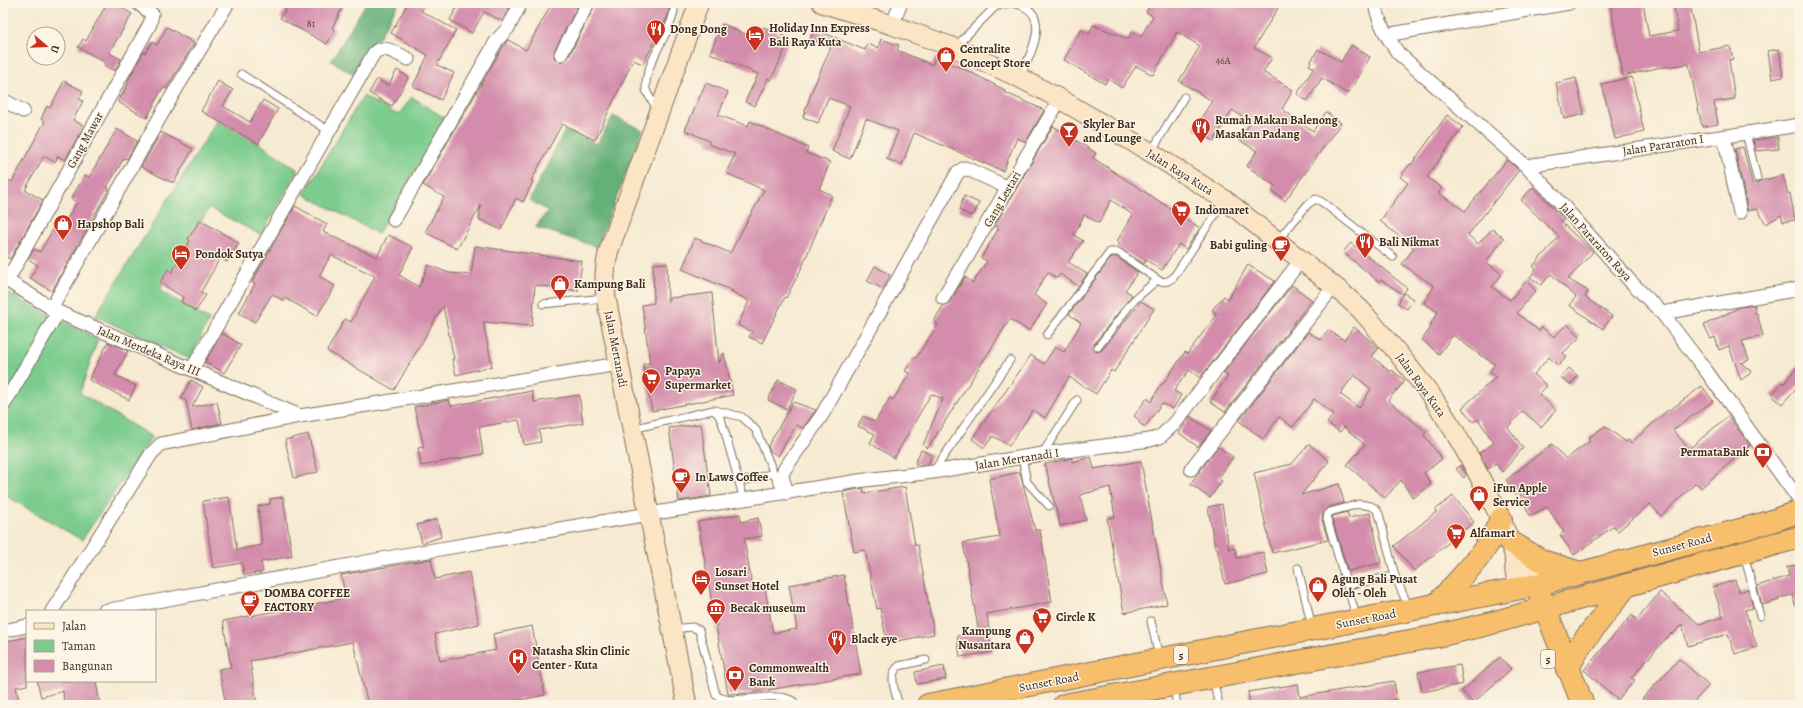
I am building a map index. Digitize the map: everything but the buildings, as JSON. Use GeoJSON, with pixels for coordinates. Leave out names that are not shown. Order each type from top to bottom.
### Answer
{"type":"FeatureCollection","features":[{"type":"Feature","properties":{"kind":"highway","name":"Sunset Road"},"geometry":{"type":"LineString","coordinates":[[928,705],[1528,587],[1769,522],[1800,510]]}},
{"type":"Feature","properties":{"kind":"highway"},"geometry":{"type":"LineString","coordinates":[[1436,605],[1482,554],[1490,543],[1501,519]]}},
{"type":"Feature","properties":{"kind":"highway","name":"Sunset Road"},"geometry":{"type":"LineString","coordinates":[[1072,703],[1175,695],[1213,677],[1437,636],[1538,611],[1800,537]]}},
{"type":"Feature","properties":{"kind":"highway"},"geometry":{"type":"LineString","coordinates":[[1512,548],[1542,561],[1580,573]]}},
{"type":"Feature","properties":{"kind":"highway"},"geometry":{"type":"LineString","coordinates":[[1567,669],[1584,641],[1627,585]]}},
{"type":"Feature","properties":{"kind":"highway","name":"5"},"geometry":{"type":"LineString","coordinates":[[1528,587],[1538,611],[1567,669],[1582,705]]}},
{"type":"Feature","properties":{"kind":"highway","name":"5"},"geometry":{"type":"LineString","coordinates":[[1538,611],[1566,705]]}},
{"type":"Feature","properties":{"kind":"highway"},"geometry":{"type":"LineString","coordinates":[[1072,677],[1072,703]]}},
{"type":"Feature","properties":{"kind":"main road","name":"Jalan Mertanadi"},"geometry":{"type":"LineString","coordinates":[[687,705],[606,298],[604,277],[605,265],[699,3]]}},
{"type":"Feature","properties":{"kind":"main road","name":"Jalan Raya Kuta"},"geometry":{"type":"LineString","coordinates":[[822,3],[892,25],[955,48],[1020,78],[1060,99],[1150,152],[1225,200],[1278,240],[1334,286],[1361,310],[1431,395],[1473,464],[1501,519],[1512,548],[1529,568],[1528,587]]}},
{"type":"Feature","properties":{"kind":"street","name":"Gang Mawar"},"geometry":{"type":"LineString","coordinates":[[5,280],[150,24],[152,14],[138,3]]}},
{"type":"Feature","properties":{"kind":"street"},"geometry":{"type":"LineString","coordinates":[[3,406],[172,96],[228,3]]}},
{"type":"Feature","properties":{"kind":"street"},"geometry":{"type":"LineString","coordinates":[[394,220],[500,36],[508,28],[521,3]]}},
{"type":"Feature","properties":{"kind":"street"},"geometry":{"type":"LineString","coordinates":[[561,54],[588,3]]}},
{"type":"Feature","properties":{"kind":"street"},"geometry":{"type":"LineString","coordinates":[[892,25],[901,3]]}},
{"type":"Feature","properties":{"kind":"street","name":"Jalan Pararaton Raya"},"geometry":{"type":"LineString","coordinates":[[1375,3],[1377,13],[1386,35],[1398,53],[1526,166],[1631,282],[1662,313],[1707,372],[1800,501]]}},
{"type":"Feature","properties":{"kind":"street"},"geometry":{"type":"LineString","coordinates":[[1386,35],[1569,3]]}},
{"type":"Feature","properties":{"kind":"street"},"geometry":{"type":"LineString","coordinates":[[192,369],[377,50],[388,50],[408,59]]}},
{"type":"Feature","properties":{"kind":"street","name":"Gang Lestari"},"geometry":{"type":"LineString","coordinates":[[943,298],[1060,99]]}},
{"type":"Feature","properties":{"kind":"street"},"geometry":{"type":"LineString","coordinates":[[3,100],[22,111]]}},
{"type":"Feature","properties":{"kind":"street","name":"Jalan Pararaton I"},"geometry":{"type":"LineString","coordinates":[[1526,166],[1800,125]]}},
{"type":"Feature","properties":{"kind":"street"},"geometry":{"type":"LineString","coordinates":[[1724,136],[1740,213]]}},
{"type":"Feature","properties":{"kind":"street"},"geometry":{"type":"LineString","coordinates":[[784,493],[782,476],[784,470],[822,414],[958,172],[965,168],[1008,188]]}},
{"type":"Feature","properties":{"kind":"street","name":"Jalan Mertanadi I"},"geometry":{"type":"LineString","coordinates":[[109,610],[398,556],[649,514],[865,480],[933,472],[1042,454],[1150,440],[1160,436],[1168,430],[1180,417],[1301,260]]}},
{"type":"Feature","properties":{"kind":"street","name":"Jalan Merdeka Raya III"},"geometry":{"type":"LineString","coordinates":[[5,280],[55,311],[300,416]]}},
{"type":"Feature","properties":{"kind":"street"},"geometry":{"type":"LineString","coordinates":[[1191,469],[1334,286]]}},
{"type":"Feature","properties":{"kind":"street"},"geometry":{"type":"LineString","coordinates":[[1662,313],[1800,289]]}},
{"type":"Feature","properties":{"kind":"street"},"geometry":{"type":"LineString","coordinates":[[53,610],[156,448],[168,442],[300,416],[619,364]]}},
{"type":"Feature","properties":{"kind":"street"},"geometry":{"type":"LineString","coordinates":[[3,631],[26,626]]}},
{"type":"Feature","properties":{"kind":"lane"},"geometry":{"type":"LineString","coordinates":[[659,113],[646,90],[649,70],[671,21],[675,8],[674,3]]}},
{"type":"Feature","properties":{"kind":"lane"},"geometry":{"type":"LineString","coordinates":[[955,48],[995,7],[1010,3],[1026,8],[1036,20],[1037,28],[1031,53],[1020,78]]}},
{"type":"Feature","properties":{"kind":"lane"},"geometry":{"type":"LineString","coordinates":[[241,74],[330,131]]}},
{"type":"Feature","properties":{"kind":"lane"},"geometry":{"type":"LineString","coordinates":[[1150,152],[1184,97]]}},
{"type":"Feature","properties":{"kind":"lane"},"geometry":{"type":"LineString","coordinates":[[1746,133],[1757,178]]}},
{"type":"Feature","properties":{"kind":"lane"},"geometry":{"type":"LineString","coordinates":[[1278,240],[1308,204],[1316,199],[1322,202],[1393,257]]}},
{"type":"Feature","properties":{"kind":"lane"},"geometry":{"type":"LineString","coordinates":[[1047,335],[1110,252],[1118,252],[1157,280],[1164,282],[1173,278],[1225,200]]}},
{"type":"Feature","properties":{"kind":"lane"},"geometry":{"type":"LineString","coordinates":[[1098,347],[1133,301],[1157,280]]}},
{"type":"Feature","properties":{"kind":"lane"},"geometry":{"type":"LineString","coordinates":[[543,304],[606,298]]}},
{"type":"Feature","properties":{"kind":"lane"},"geometry":{"type":"LineString","coordinates":[[933,472],[1010,360]]}},
{"type":"Feature","properties":{"kind":"lane"},"geometry":{"type":"LineString","coordinates":[[1042,454],[1077,400]]}},
{"type":"Feature","properties":{"kind":"lane"},"geometry":{"type":"LineString","coordinates":[[632,429],[714,410],[742,417],[756,430],[784,493]]}},
{"type":"Feature","properties":{"kind":"lane"},"geometry":{"type":"LineString","coordinates":[[714,410],[722,422],[744,500]]}},
{"type":"Feature","properties":{"kind":"lane"},"geometry":{"type":"LineString","coordinates":[[1022,457],[1027,482],[1049,506]]}},
{"type":"Feature","properties":{"kind":"lane"},"geometry":{"type":"LineString","coordinates":[[739,482],[774,473]]}},
{"type":"Feature","properties":{"kind":"lane"},"geometry":{"type":"LineString","coordinates":[[1357,621],[1327,516],[1330,512],[1359,504],[1371,506],[1379,514],[1395,576],[1410,610]]}},
{"type":"Feature","properties":{"kind":"lane"},"geometry":{"type":"LineString","coordinates":[[1743,552],[1760,616]]}},
{"type":"Feature","properties":{"kind":"lane"},"geometry":{"type":"LineString","coordinates":[[1298,568],[1313,629]]}},
{"type":"Feature","properties":{"kind":"lane"},"geometry":{"type":"LineString","coordinates":[[1347,585],[1395,576]]}},
{"type":"Feature","properties":{"kind":"lane"},"geometry":{"type":"LineString","coordinates":[[1150,621],[1159,659]]}},
{"type":"Feature","properties":{"kind":"lane"},"geometry":{"type":"LineString","coordinates":[[672,629],[692,627],[699,630],[716,695],[721,701],[733,705],[783,698],[793,701],[795,705]]}},
{"type":"Feature","properties":{"kind":"lane"},"geometry":{"type":"LineString","coordinates":[[899,705],[893,678],[895,668],[926,660]]}},
{"type":"Feature","properties":{"kind":"lane"},"geometry":{"type":"LineString","coordinates":[[1213,677],[1220,705]]}},
{"type":"Feature","properties":{"kind":"green space"},"geometry":{"type":"Polygon","coordinates":[[[366,3],[399,3],[356,76],[331,61],[366,3]]]}},
{"type":"Feature","properties":{"kind":"green space"},"geometry":{"type":"Polygon","coordinates":[[[363,96],[398,115],[412,97],[446,119],[378,234],[304,194],[363,96]]]}},
{"type":"Feature","properties":{"kind":"green space"},"geometry":{"type":"Polygon","coordinates":[[[220,116],[298,170],[261,235],[209,208],[160,290],[209,320],[190,359],[95,316],[220,116]]]}},
{"type":"Feature","properties":{"kind":"green space"},"geometry":{"type":"Polygon","coordinates":[[[613,116],[643,130],[597,247],[535,227],[548,211],[529,200],[565,130],[597,144],[613,116]]]}},
{"type":"Feature","properties":{"kind":"green space"},"geometry":{"type":"Polygon","coordinates":[[[3,291],[98,339],[80,393],[152,437],[82,540],[3,494],[3,291]]]}},
{"type":"Feature","properties":{"kind":"place","name":"Dong Dong"},"geometry":{"type":"Point","coordinates":[656,46]}},
{"type":"Feature","properties":{"kind":"place","name":"Holiday Inn Express Bali Raya Kuta"},"geometry":{"type":"Point","coordinates":[755,52]}},
{"type":"Feature","properties":{"kind":"place","name":"Centralite Concept Store"},"geometry":{"type":"Point","coordinates":[946,73]}},
{"type":"Feature","properties":{"kind":"place","name":"Rumah Makan Balenong Masakan Padang"},"geometry":{"type":"Point","coordinates":[1201,144]}},
{"type":"Feature","properties":{"kind":"place","name":"Skyler Bar and Lounge"},"geometry":{"type":"Point","coordinates":[1069,148]}},
{"type":"Feature","properties":{"kind":"place","name":"Indomaret"},"geometry":{"type":"Point","coordinates":[1181,227]}},
{"type":"Feature","properties":{"kind":"place","name":"Hapshop Bali"},"geometry":{"type":"Point","coordinates":[63,241]}},
{"type":"Feature","properties":{"kind":"place","name":"Bali Nikmat"},"geometry":{"type":"Point","coordinates":[1365,259]}},
{"type":"Feature","properties":{"kind":"place","name":"Babi guling"},"geometry":{"type":"Point","coordinates":[1281,262]}},
{"type":"Feature","properties":{"kind":"place","name":"Pondok Sutya"},"geometry":{"type":"Point","coordinates":[181,271]}},
{"type":"Feature","properties":{"kind":"place","name":"Kampung Bali"},"geometry":{"type":"Point","coordinates":[560,301]}},
{"type":"Feature","properties":{"kind":"place","name":"Papaya Supermarket"},"geometry":{"type":"Point","coordinates":[651,395]}},
{"type":"Feature","properties":{"kind":"place","name":"PermataBank"},"geometry":{"type":"Point","coordinates":[1763,469]}},
{"type":"Feature","properties":{"kind":"place","name":"In Laws Coffee"},"geometry":{"type":"Point","coordinates":[681,494]}},
{"type":"Feature","properties":{"kind":"place","name":"iFun Apple Service"},"geometry":{"type":"Point","coordinates":[1479,512]}},
{"type":"Feature","properties":{"kind":"place","name":"Alfamart"},"geometry":{"type":"Point","coordinates":[1456,550]}},
{"type":"Feature","properties":{"kind":"place","name":"Losari Sunset Hotel"},"geometry":{"type":"Point","coordinates":[701,596]}},
{"type":"Feature","properties":{"kind":"place","name":"Agung Bali Pusat Oleh - Oleh"},"geometry":{"type":"Point","coordinates":[1318,603]}},
{"type":"Feature","properties":{"kind":"place","name":"DOMBA COFFEE FACTORY"},"geometry":{"type":"Point","coordinates":[250,617]}},
{"type":"Feature","properties":{"kind":"place","name":"Becak museum"},"geometry":{"type":"Point","coordinates":[716,625]}},
{"type":"Feature","properties":{"kind":"place","name":"Circle K"},"geometry":{"type":"Point","coordinates":[1042,634]}},
{"type":"Feature","properties":{"kind":"place","name":"Kampung Nusantara"},"geometry":{"type":"Point","coordinates":[1025,655]}},
{"type":"Feature","properties":{"kind":"place","name":"Black eye"},"geometry":{"type":"Point","coordinates":[837,656]}},
{"type":"Feature","properties":{"kind":"place","name":"Natasha Skin Clinic Center - Kuta"},"geometry":{"type":"Point","coordinates":[518,675]}},
{"type":"Feature","properties":{"kind":"place","name":"Commonwealth Bank"},"geometry":{"type":"Point","coordinates":[735,692]}}]}
